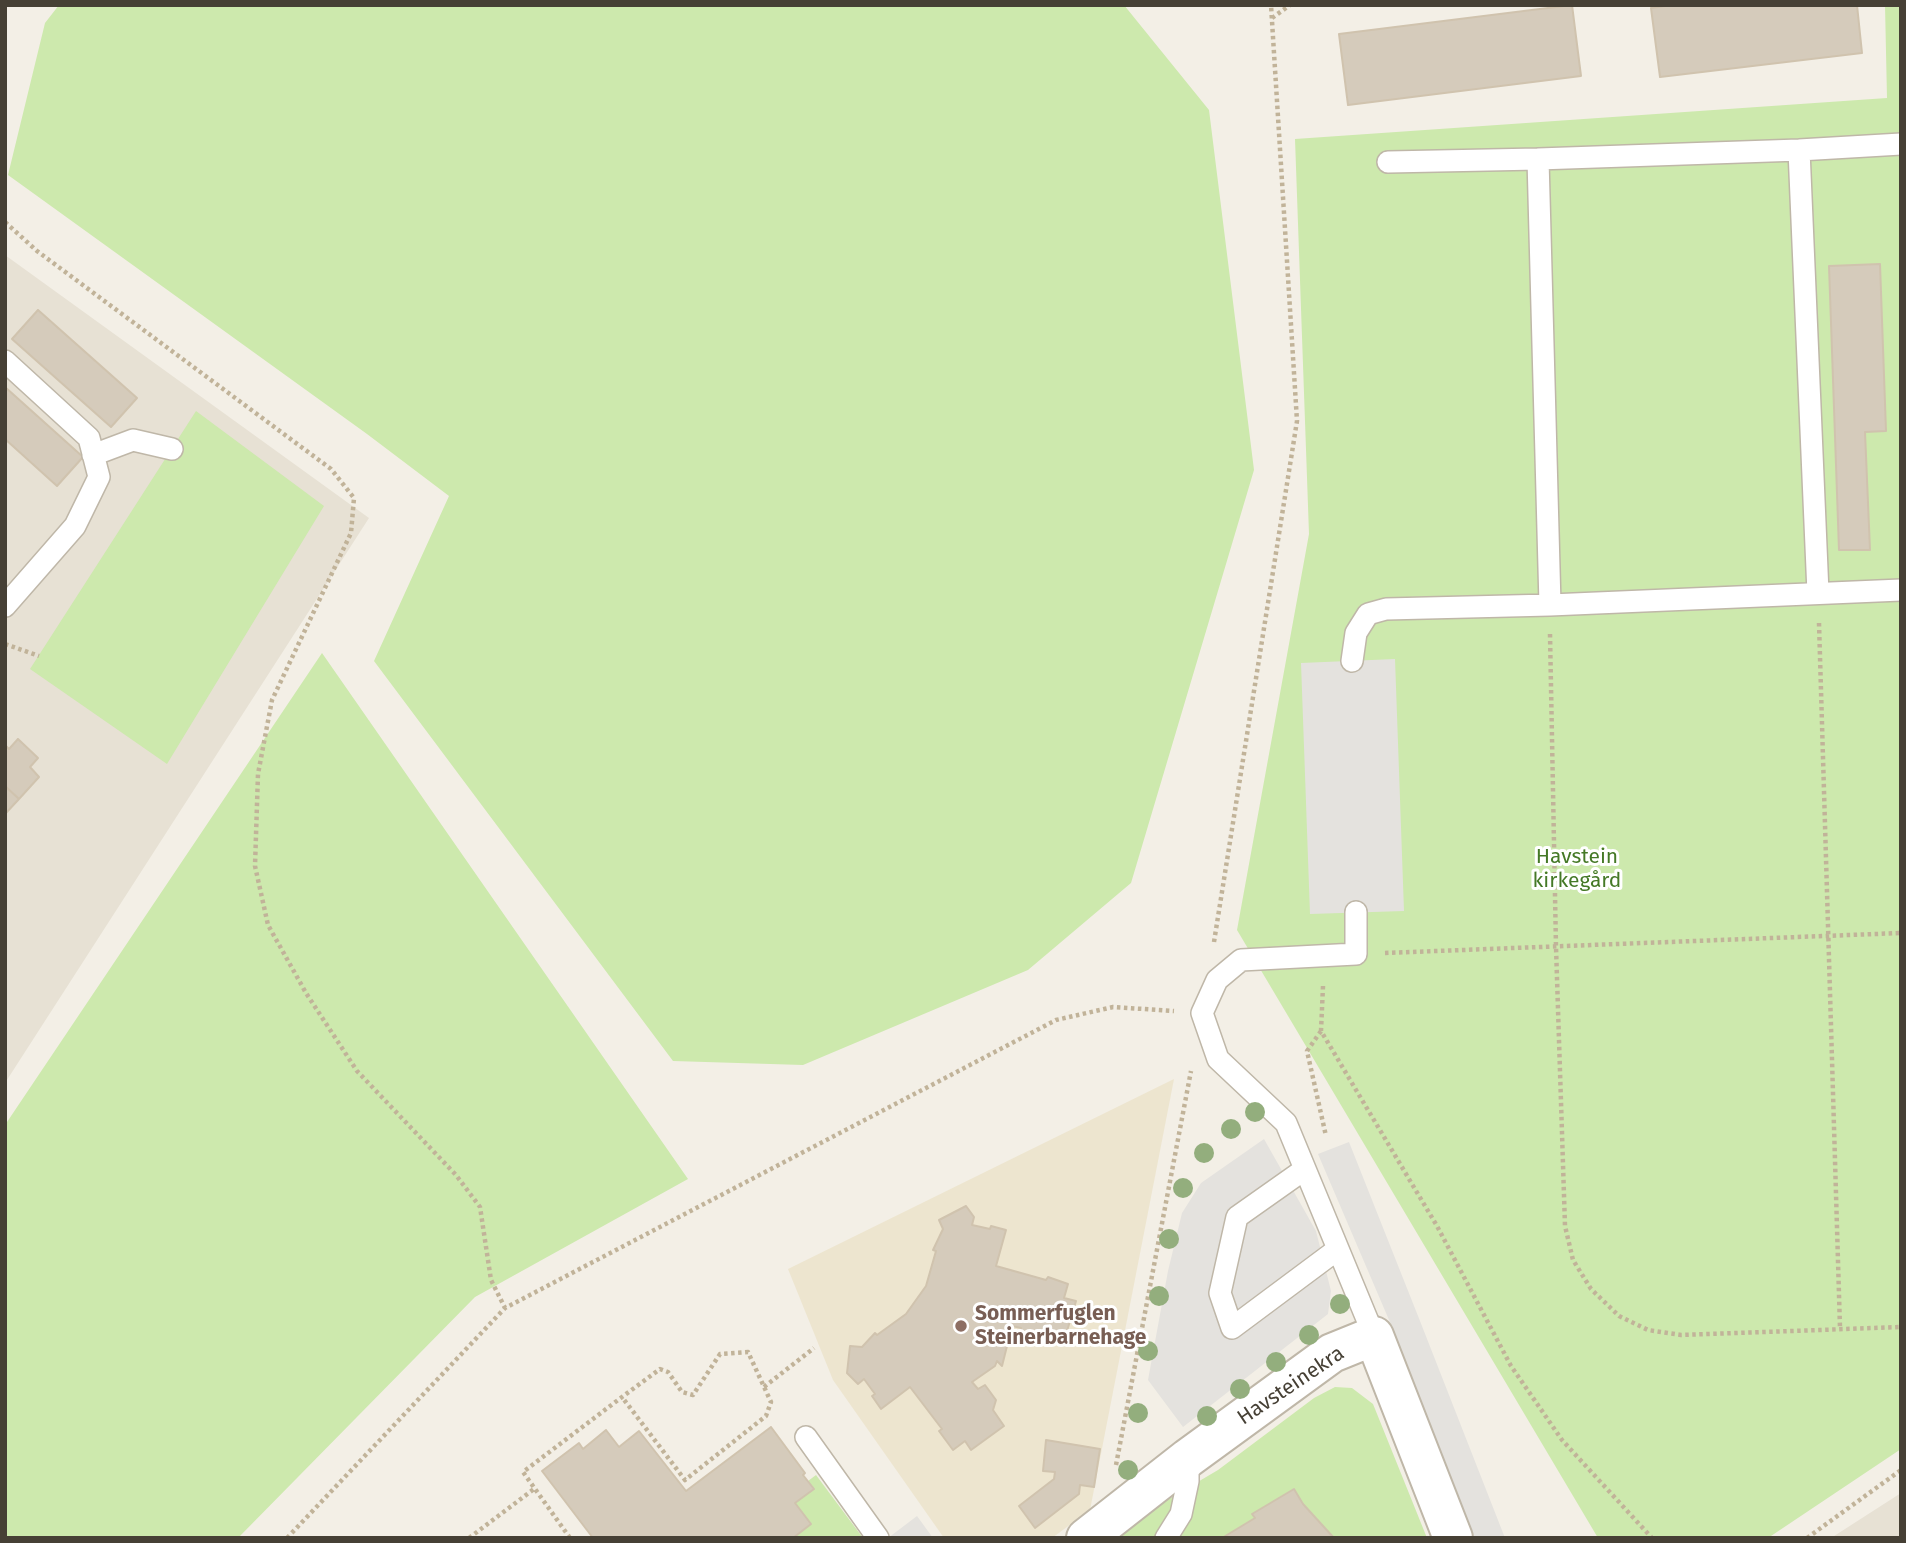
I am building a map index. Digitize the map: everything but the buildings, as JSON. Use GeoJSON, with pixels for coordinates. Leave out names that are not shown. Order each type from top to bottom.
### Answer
{"type":"FeatureCollection","features":[{"type":"Feature","properties":{"kind":"street","name":"Havsteinekra"},"geometry":{"type":"LineString","coordinates":[[1098,1533],[1188,1458],[1332,1353],[1374,1336]]}},
{"type":"Feature","properties":{"kind":"street"},"geometry":{"type":"LineString","coordinates":[[1374,1336],[1453,1538]]}},
{"type":"Feature","properties":{"kind":"lane"},"geometry":{"type":"LineString","coordinates":[[1388,162],[1799,150],[1901,144]]}},
{"type":"Feature","properties":{"kind":"lane"},"geometry":{"type":"LineString","coordinates":[[1799,150],[1818,593]]}},
{"type":"Feature","properties":{"kind":"lane"},"geometry":{"type":"LineString","coordinates":[[1538,159],[1550,605]]}},
{"type":"Feature","properties":{"kind":"lane"},"geometry":{"type":"LineString","coordinates":[[5,361],[89,438],[99,477],[75,526],[5,606]]}},
{"type":"Feature","properties":{"kind":"lane"},"geometry":{"type":"LineString","coordinates":[[93,455],[133,440],[172,449]]}},
{"type":"Feature","properties":{"kind":"lane"},"geometry":{"type":"LineString","coordinates":[[1352,661],[1356,633],[1368,614],[1387,608],[1550,605],[1901,590]]}},
{"type":"Feature","properties":{"kind":"lane"},"geometry":{"type":"LineString","coordinates":[[1356,912],[1356,954],[1241,960],[1217,980],[1202,1013],[1218,1059],[1286,1123],[1374,1336]]}},
{"type":"Feature","properties":{"kind":"lane"},"geometry":{"type":"LineString","coordinates":[[1305,1169],[1237,1217],[1220,1293],[1232,1328],[1338,1248]]}},
{"type":"Feature","properties":{"kind":"lane"},"geometry":{"type":"LineString","coordinates":[[806,1437],[878,1538]]}},
{"type":"Feature","properties":{"kind":"lane"},"geometry":{"type":"LineString","coordinates":[[1166,1538],[1181,1514],[1188,1481],[1188,1458]]}},
{"type":"Feature","properties":{"kind":"path"},"geometry":{"type":"LineString","coordinates":[[1213,945],[1297,421],[1271,5]]}},
{"type":"Feature","properties":{"kind":"path"},"geometry":{"type":"LineString","coordinates":[[1272,18],[1290,5]]}},
{"type":"Feature","properties":{"kind":"path"},"geometry":{"type":"LineString","coordinates":[[5,222],[37,251],[331,469],[354,498],[351,533],[272,700],[258,774],[255,866],[268,925],[306,993],[357,1071],[456,1175],[480,1207],[491,1280],[505,1308]]}},
{"type":"Feature","properties":{"kind":"path"},"geometry":{"type":"LineString","coordinates":[[1818,593],[1840,1328]]}},
{"type":"Feature","properties":{"kind":"path"},"geometry":{"type":"LineString","coordinates":[[1550,605],[1556,947],[1565,1226],[1573,1260],[1591,1289],[1619,1316],[1648,1330],[1681,1335],[1901,1327]]}},
{"type":"Feature","properties":{"kind":"path"},"geometry":{"type":"LineString","coordinates":[[5,645],[39,656]]}},
{"type":"Feature","properties":{"kind":"path"},"geometry":{"type":"LineString","coordinates":[[1356,954],[1901,933]]}},
{"type":"Feature","properties":{"kind":"path"},"geometry":{"type":"LineString","coordinates":[[1305,1169],[1324,1149],[1326,1137],[1307,1051],[1321,1031],[1324,957]]}},
{"type":"Feature","properties":{"kind":"path"},"geometry":{"type":"LineString","coordinates":[[287,1538],[505,1308],[1056,1020],[1113,1007],[1202,1013],[1098,1533]]}},
{"type":"Feature","properties":{"kind":"path"},"geometry":{"type":"LineString","coordinates":[[1321,1031],[1437,1226],[1511,1366],[1562,1440],[1652,1538]]}},
{"type":"Feature","properties":{"kind":"path"},"geometry":{"type":"LineString","coordinates":[[764,1387],[814,1348]]}},
{"type":"Feature","properties":{"kind":"path"},"geometry":{"type":"LineString","coordinates":[[570,1538],[523,1472],[622,1397],[660,1369],[668,1372],[682,1392],[693,1395],[720,1354],[748,1352],[771,1402],[766,1416],[685,1480],[622,1397]]}},
{"type":"Feature","properties":{"kind":"path"},"geometry":{"type":"LineString","coordinates":[[1807,1538],[1901,1471]]}},
{"type":"Feature","properties":{"kind":"path"},"geometry":{"type":"LineString","coordinates":[[469,1538],[534,1489]]}},
{"type":"Feature","properties":{"kind":"shaded area"},"geometry":{"type":"Polygon","coordinates":[[[5,255],[369,518],[5,1083],[5,255]]]}},
{"type":"Feature","properties":{"kind":"shaded area"},"geometry":{"type":"Polygon","coordinates":[[[1395,659],[1404,911],[1310,914],[1301,663],[1395,659]]]}},
{"type":"Feature","properties":{"kind":"shaded area"},"geometry":{"type":"Polygon","coordinates":[[[1174,1079],[1090,1510],[1052,1538],[944,1538],[833,1380],[788,1269],[1174,1079]]]}},
{"type":"Feature","properties":{"kind":"shaded area"},"geometry":{"type":"Polygon","coordinates":[[[1264,1139],[1316,1231],[1331,1291],[1328,1314],[1183,1427],[1148,1380],[1168,1271],[1182,1213],[1201,1183],[1264,1139]]]}},
{"type":"Feature","properties":{"kind":"shaded area"},"geometry":{"type":"Polygon","coordinates":[[[1349,1142],[1505,1538],[1475,1538],[1395,1334],[1318,1154],[1349,1142]]]}},
{"type":"Feature","properties":{"kind":"shaded area"},"geometry":{"type":"Polygon","coordinates":[[[1901,1493],[1901,1538],[1831,1538],[1901,1493]]]}},
{"type":"Feature","properties":{"kind":"shaded area"},"geometry":{"type":"Polygon","coordinates":[[[917,1516],[933,1538],[888,1538],[917,1516]]]}},
{"type":"Feature","properties":{"kind":"green space"},"geometry":{"type":"Polygon","coordinates":[[[59,5],[1124,5],[1209,110],[1254,470],[1131,883],[1028,970],[803,1065],[673,1061],[374,661],[449,496],[8,175],[45,23],[59,5]]]}},
{"type":"Feature","properties":{"kind":"green space","name":"Havstein kirkegård"},"geometry":{"type":"Polygon","coordinates":[[[1885,5],[1901,5],[1901,1449],[1768,1538],[1598,1538],[1237,930],[1309,534],[1295,139],[1887,98],[1885,5]]]}},
{"type":"Feature","properties":{"kind":"green space"},"geometry":{"type":"Polygon","coordinates":[[[196,411],[324,506],[167,764],[30,669],[196,411]]]}},
{"type":"Feature","properties":{"kind":"green space"},"geometry":{"type":"Polygon","coordinates":[[[322,653],[688,1179],[475,1297],[238,1538],[5,1538],[5,1125],[322,653]]]}},
{"type":"Feature","properties":{"kind":"green space"},"geometry":{"type":"Polygon","coordinates":[[[1335,1387],[1352,1388],[1373,1404],[1427,1538],[1114,1538],[1152,1509],[1218,1470],[1314,1398],[1335,1387]]]}},
{"type":"Feature","properties":{"kind":"green space"},"geometry":{"type":"Polygon","coordinates":[[[816,1475],[863,1538],[793,1538],[811,1524],[795,1503],[814,1489],[808,1481],[816,1475]]]}},
{"type":"Feature","properties":{"kind":"place","name":"Sommerfuglen Steinerbarnehage"},"geometry":{"type":"Point","coordinates":[961,1326]}}]}
